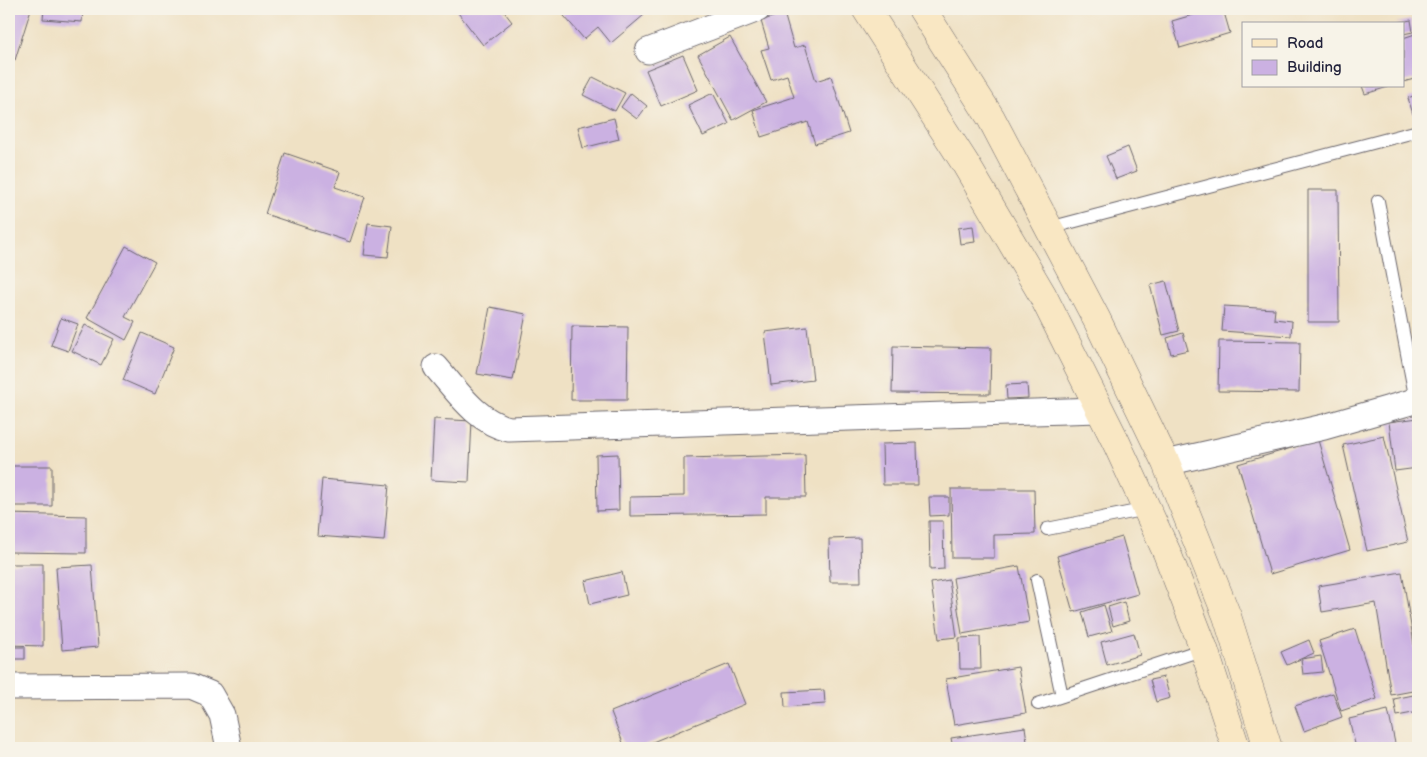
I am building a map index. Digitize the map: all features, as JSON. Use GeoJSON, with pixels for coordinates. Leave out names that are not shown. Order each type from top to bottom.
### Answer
{"type":"FeatureCollection","features":[{"type":"Feature","properties":{"kind":"main road"},"geometry":{"type":"LineString","coordinates":[[866,9],[965,163],[1032,278],[1099,410],[1166,553],[1204,650],[1236,748]]}},
{"type":"Feature","properties":{"kind":"main road"},"geometry":{"type":"LineString","coordinates":[[922,9],[991,118],[1097,320],[1166,463],[1227,616],[1268,748]]}},
{"type":"Feature","properties":{"kind":"street"},"geometry":{"type":"LineString","coordinates":[[648,51],[758,9]]}},
{"type":"Feature","properties":{"kind":"street"},"geometry":{"type":"LineString","coordinates":[[436,367],[476,412],[494,426],[509,429],[1099,410]]}},
{"type":"Feature","properties":{"kind":"street"},"geometry":{"type":"LineString","coordinates":[[1166,463],[1324,426],[1417,401]]}},
{"type":"Feature","properties":{"kind":"street"},"geometry":{"type":"LineString","coordinates":[[9,687],[191,686],[210,694],[222,714],[229,748]]}},
{"type":"Feature","properties":{"kind":"lane"},"geometry":{"type":"LineString","coordinates":[[1049,228],[1418,131]]}},
{"type":"Feature","properties":{"kind":"lane"},"geometry":{"type":"LineString","coordinates":[[1378,201],[1417,401]]}},
{"type":"Feature","properties":{"kind":"lane"},"geometry":{"type":"LineString","coordinates":[[1047,529],[1147,510]]}},
{"type":"Feature","properties":{"kind":"lane"},"geometry":{"type":"LineString","coordinates":[[1037,580],[1062,696]]}},
{"type":"Feature","properties":{"kind":"lane"},"geometry":{"type":"LineString","coordinates":[[1038,704],[1204,650]]}},
{"type":"Feature","properties":{"kind":"building"},"geometry":{"type":"Polygon","coordinates":[[[9,9],[31,9],[15,60],[9,59],[9,9]]]}},
{"type":"Feature","properties":{"kind":"building"},"geometry":{"type":"Polygon","coordinates":[[[44,9],[83,9],[82,22],[43,19],[44,9]]]}},
{"type":"Feature","properties":{"kind":"building"},"geometry":{"type":"Polygon","coordinates":[[[455,9],[502,9],[512,22],[483,45],[455,9]]]}},
{"type":"Feature","properties":{"kind":"building"},"geometry":{"type":"Polygon","coordinates":[[[558,9],[638,9],[644,15],[611,43],[598,27],[584,39],[558,9]]]}},
{"type":"Feature","properties":{"kind":"building"},"geometry":{"type":"Polygon","coordinates":[[[1213,9],[1223,9],[1230,33],[1180,48],[1172,21],[1213,9]]]}},
{"type":"Feature","properties":{"kind":"building"},"geometry":{"type":"Polygon","coordinates":[[[784,13],[794,48],[805,45],[816,81],[831,76],[849,133],[815,144],[808,122],[761,137],[753,110],[794,97],[787,75],[771,80],[761,50],[769,48],[761,21],[784,13]]]}},
{"type":"Feature","properties":{"kind":"building"},"geometry":{"type":"Polygon","coordinates":[[[1411,20],[1413,32],[1404,34],[1404,22],[1401,22],[1411,20]]]}},
{"type":"Feature","properties":{"kind":"building"},"geometry":{"type":"Polygon","coordinates":[[[1418,33],[1418,78],[1404,82],[1404,38],[1418,33]]]}},
{"type":"Feature","properties":{"kind":"building"},"geometry":{"type":"Polygon","coordinates":[[[730,37],[766,102],[733,120],[698,55],[730,37]]]}},
{"type":"Feature","properties":{"kind":"building"},"geometry":{"type":"Polygon","coordinates":[[[683,55],[698,90],[661,106],[646,70],[683,55]]]}},
{"type":"Feature","properties":{"kind":"building"},"geometry":{"type":"Polygon","coordinates":[[[593,77],[625,93],[615,111],[583,95],[593,77]]]}},
{"type":"Feature","properties":{"kind":"building"},"geometry":{"type":"Polygon","coordinates":[[[1363,88],[1385,88],[1365,94],[1363,88]]]}},
{"type":"Feature","properties":{"kind":"building"},"geometry":{"type":"Polygon","coordinates":[[[631,93],[647,106],[637,119],[621,107],[631,93]]]}},
{"type":"Feature","properties":{"kind":"building"},"geometry":{"type":"Polygon","coordinates":[[[713,93],[729,124],[703,136],[688,105],[713,93]]]}},
{"type":"Feature","properties":{"kind":"building"},"geometry":{"type":"Polygon","coordinates":[[[1418,94],[1418,113],[1413,114],[1408,98],[1418,94]]]}},
{"type":"Feature","properties":{"kind":"building"},"geometry":{"type":"Polygon","coordinates":[[[614,118],[619,139],[583,148],[578,127],[614,118]]]}},
{"type":"Feature","properties":{"kind":"building"},"geometry":{"type":"Polygon","coordinates":[[[1128,147],[1137,171],[1116,179],[1106,156],[1128,147]]]}},
{"type":"Feature","properties":{"kind":"building"},"geometry":{"type":"Polygon","coordinates":[[[285,153],[340,172],[335,187],[365,197],[350,242],[265,214],[285,153]]]}},
{"type":"Feature","properties":{"kind":"building"},"geometry":{"type":"Polygon","coordinates":[[[1308,190],[1338,190],[1339,322],[1308,322],[1308,190]]]}},
{"type":"Feature","properties":{"kind":"building"},"geometry":{"type":"Polygon","coordinates":[[[368,223],[392,226],[388,257],[364,255],[368,223]]]}},
{"type":"Feature","properties":{"kind":"building"},"geometry":{"type":"Polygon","coordinates":[[[973,226],[975,242],[960,244],[958,228],[973,226]]]}},
{"type":"Feature","properties":{"kind":"building"},"geometry":{"type":"Polygon","coordinates":[[[126,246],[155,262],[125,317],[135,322],[126,340],[87,318],[126,246]]]}},
{"type":"Feature","properties":{"kind":"building"},"geometry":{"type":"Polygon","coordinates":[[[1166,281],[1179,331],[1163,335],[1150,285],[1166,281]]]}},
{"type":"Feature","properties":{"kind":"building"},"geometry":{"type":"Polygon","coordinates":[[[1224,306],[1275,309],[1274,319],[1292,321],[1291,336],[1222,331],[1224,306]]]}},
{"type":"Feature","properties":{"kind":"building"},"geometry":{"type":"Polygon","coordinates":[[[490,307],[526,314],[513,380],[477,374],[490,307]]]}},
{"type":"Feature","properties":{"kind":"building"},"geometry":{"type":"Polygon","coordinates":[[[61,318],[78,324],[68,351],[51,345],[61,318]]]}},
{"type":"Feature","properties":{"kind":"building"},"geometry":{"type":"Polygon","coordinates":[[[85,325],[114,339],[101,365],[72,351],[85,325]]]}},
{"type":"Feature","properties":{"kind":"building"},"geometry":{"type":"Polygon","coordinates":[[[572,326],[628,327],[627,400],[571,400],[572,326]]]}},
{"type":"Feature","properties":{"kind":"building"},"geometry":{"type":"Polygon","coordinates":[[[807,327],[813,380],[771,385],[765,332],[807,327]]]}},
{"type":"Feature","properties":{"kind":"building"},"geometry":{"type":"Polygon","coordinates":[[[142,333],[174,347],[155,394],[123,380],[142,333]]]}},
{"type":"Feature","properties":{"kind":"building"},"geometry":{"type":"Polygon","coordinates":[[[1183,333],[1188,350],[1171,354],[1167,338],[1183,333]]]}},
{"type":"Feature","properties":{"kind":"building"},"geometry":{"type":"Polygon","coordinates":[[[1219,341],[1300,342],[1299,392],[1218,391],[1219,341]]]}},
{"type":"Feature","properties":{"kind":"building"},"geometry":{"type":"Polygon","coordinates":[[[893,346],[991,348],[990,394],[892,393],[893,346]]]}},
{"type":"Feature","properties":{"kind":"building"},"geometry":{"type":"Polygon","coordinates":[[[1027,384],[1028,398],[1007,399],[1006,385],[1027,384]]]}},
{"type":"Feature","properties":{"kind":"building"},"geometry":{"type":"Polygon","coordinates":[[[1418,418],[1418,468],[1395,471],[1389,422],[1418,418]]]}},
{"type":"Feature","properties":{"kind":"building"},"geometry":{"type":"Polygon","coordinates":[[[434,419],[472,421],[469,482],[431,480],[434,419]]]}},
{"type":"Feature","properties":{"kind":"building"},"geometry":{"type":"Polygon","coordinates":[[[1384,436],[1408,542],[1367,551],[1343,445],[1384,436]]]}},
{"type":"Feature","properties":{"kind":"building"},"geometry":{"type":"Polygon","coordinates":[[[1318,440],[1350,550],[1270,574],[1238,464],[1318,440]]]}},
{"type":"Feature","properties":{"kind":"building"},"geometry":{"type":"Polygon","coordinates":[[[917,443],[918,485],[883,485],[882,444],[917,443]]]}},
{"type":"Feature","properties":{"kind":"building"},"geometry":{"type":"Polygon","coordinates":[[[618,454],[619,510],[597,511],[596,455],[618,454]]]}},
{"type":"Feature","properties":{"kind":"building"},"geometry":{"type":"Polygon","coordinates":[[[805,455],[806,497],[766,497],[766,514],[630,516],[630,497],[684,496],[684,458],[805,455]]]}},
{"type":"Feature","properties":{"kind":"building"},"geometry":{"type":"Polygon","coordinates":[[[9,466],[52,466],[52,506],[9,506],[9,466]]]}},
{"type":"Feature","properties":{"kind":"building"},"geometry":{"type":"Polygon","coordinates":[[[322,479],[389,485],[384,541],[317,536],[322,479]]]}},
{"type":"Feature","properties":{"kind":"building"},"geometry":{"type":"Polygon","coordinates":[[[951,489],[1034,489],[1035,534],[994,535],[994,558],[952,558],[951,489]]]}},
{"type":"Feature","properties":{"kind":"building"},"geometry":{"type":"Polygon","coordinates":[[[929,497],[949,497],[949,515],[930,516],[929,497]]]}},
{"type":"Feature","properties":{"kind":"building"},"geometry":{"type":"Polygon","coordinates":[[[9,514],[86,516],[86,553],[9,552],[9,514]]]}},
{"type":"Feature","properties":{"kind":"building"},"geometry":{"type":"Polygon","coordinates":[[[929,521],[943,521],[944,569],[930,570],[929,521]]]}},
{"type":"Feature","properties":{"kind":"building"},"geometry":{"type":"Polygon","coordinates":[[[1122,537],[1138,594],[1073,612],[1057,556],[1122,537]]]}},
{"type":"Feature","properties":{"kind":"building"},"geometry":{"type":"Polygon","coordinates":[[[860,538],[861,582],[830,582],[829,539],[860,538]]]}},
{"type":"Feature","properties":{"kind":"building"},"geometry":{"type":"Polygon","coordinates":[[[9,564],[43,564],[43,646],[9,645],[9,564]]]}},
{"type":"Feature","properties":{"kind":"building"},"geometry":{"type":"Polygon","coordinates":[[[92,565],[98,647],[62,650],[56,567],[92,565]]]}},
{"type":"Feature","properties":{"kind":"building"},"geometry":{"type":"Polygon","coordinates":[[[1019,566],[1029,622],[962,634],[953,578],[1019,566]]]}},
{"type":"Feature","properties":{"kind":"building"},"geometry":{"type":"Polygon","coordinates":[[[622,572],[627,595],[590,604],[585,581],[622,572]]]}},
{"type":"Feature","properties":{"kind":"building"},"geometry":{"type":"Polygon","coordinates":[[[1402,572],[1418,668],[1418,690],[1391,695],[1376,603],[1322,612],[1318,586],[1402,572]]]}},
{"type":"Feature","properties":{"kind":"building"},"geometry":{"type":"Polygon","coordinates":[[[949,580],[957,637],[939,639],[931,583],[949,580]]]}},
{"type":"Feature","properties":{"kind":"building"},"geometry":{"type":"Polygon","coordinates":[[[1124,602],[1129,621],[1113,626],[1108,607],[1124,602]]]}},
{"type":"Feature","properties":{"kind":"building"},"geometry":{"type":"Polygon","coordinates":[[[1104,605],[1112,631],[1089,637],[1082,612],[1104,605]]]}},
{"type":"Feature","properties":{"kind":"building"},"geometry":{"type":"Polygon","coordinates":[[[1355,629],[1377,699],[1341,711],[1319,641],[1355,629]]]}},
{"type":"Feature","properties":{"kind":"building"},"geometry":{"type":"Polygon","coordinates":[[[1134,633],[1140,655],[1107,665],[1101,642],[1134,633]]]}},
{"type":"Feature","properties":{"kind":"building"},"geometry":{"type":"Polygon","coordinates":[[[980,637],[981,669],[960,669],[959,638],[980,637]]]}},
{"type":"Feature","properties":{"kind":"building"},"geometry":{"type":"Polygon","coordinates":[[[1309,640],[1314,653],[1287,665],[1281,652],[1309,640]]]}},
{"type":"Feature","properties":{"kind":"building"},"geometry":{"type":"Polygon","coordinates":[[[9,647],[25,647],[25,659],[9,659],[9,647]]]}},
{"type":"Feature","properties":{"kind":"building"},"geometry":{"type":"Polygon","coordinates":[[[1321,656],[1323,672],[1303,674],[1301,659],[1321,656]]]}},
{"type":"Feature","properties":{"kind":"building"},"geometry":{"type":"Polygon","coordinates":[[[729,664],[745,704],[638,748],[625,748],[611,712],[729,664]]]}},
{"type":"Feature","properties":{"kind":"building"},"geometry":{"type":"Polygon","coordinates":[[[1018,667],[1026,713],[954,725],[946,679],[1018,667]]]}},
{"type":"Feature","properties":{"kind":"building"},"geometry":{"type":"Polygon","coordinates":[[[1164,677],[1170,698],[1156,702],[1150,680],[1164,677]]]}},
{"type":"Feature","properties":{"kind":"building"},"geometry":{"type":"Polygon","coordinates":[[[824,690],[825,704],[785,707],[784,692],[824,690]]]}},
{"type":"Feature","properties":{"kind":"building"},"geometry":{"type":"Polygon","coordinates":[[[1333,693],[1342,717],[1304,731],[1295,706],[1333,693]]]}},
{"type":"Feature","properties":{"kind":"building"},"geometry":{"type":"Polygon","coordinates":[[[1418,694],[1418,712],[1397,716],[1394,699],[1418,694]]]}},
{"type":"Feature","properties":{"kind":"building"},"geometry":{"type":"Polygon","coordinates":[[[1388,710],[1396,748],[1356,748],[1349,719],[1388,710]]]}},
{"type":"Feature","properties":{"kind":"building"},"geometry":{"type":"Polygon","coordinates":[[[1025,727],[1028,748],[953,748],[951,738],[1025,727]]]}}]}
